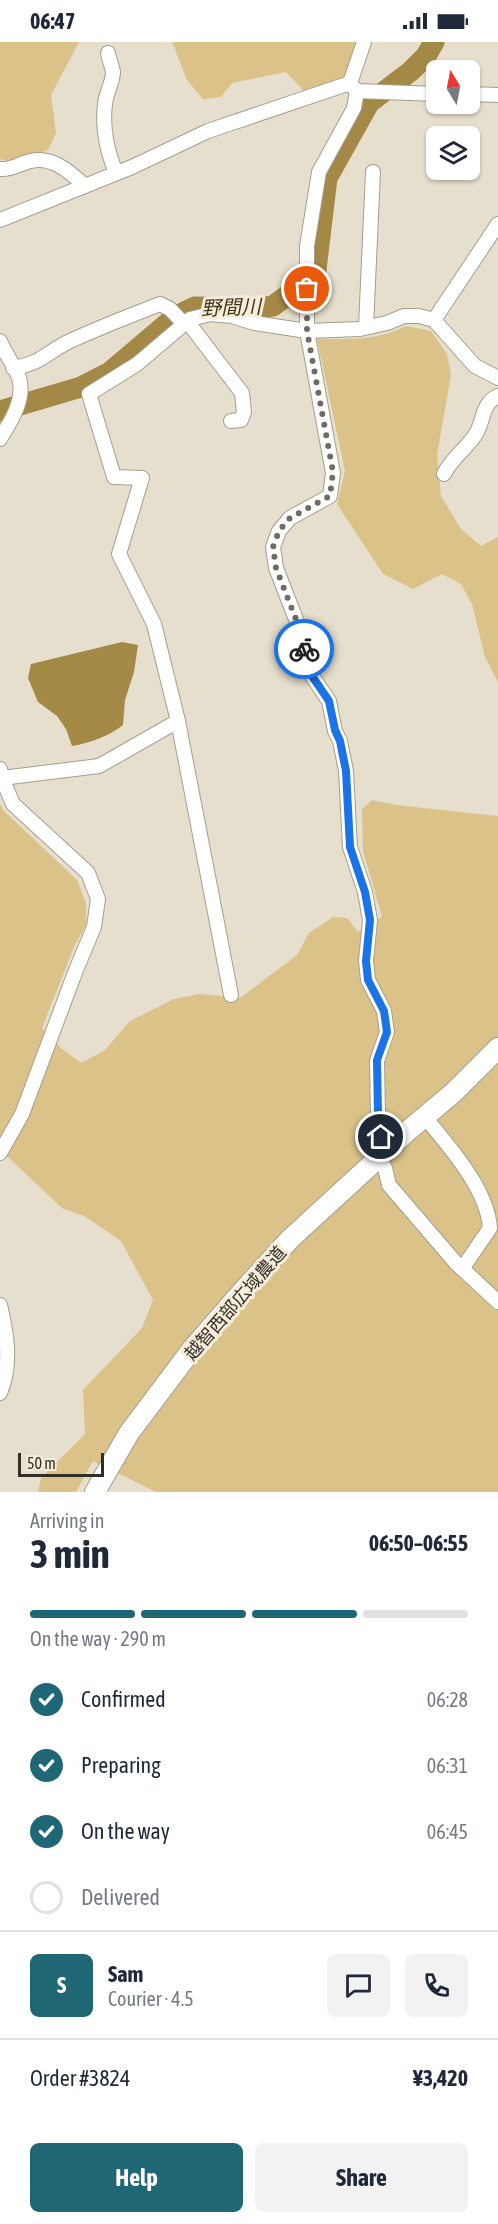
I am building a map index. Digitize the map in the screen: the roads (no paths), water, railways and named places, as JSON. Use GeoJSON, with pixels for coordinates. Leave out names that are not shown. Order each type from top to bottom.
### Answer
{"type":"FeatureCollection","features":[{"type":"Feature","properties":{"kind":"street"},"geometry":{"type":"LineString","coordinates":[[364,42],[353,87],[354,108],[318,172],[307,246],[307,331],[333,472],[330,496],[290,518],[279,531],[273,547],[276,568],[299,627],[310,673],[329,701],[346,771],[350,847],[365,892],[370,920],[366,961],[368,980],[384,1011],[387,1032],[377,1060],[378,1116],[381,1137]]}},
{"type":"Feature","properties":{"kind":"street"},"geometry":{"type":"LineString","coordinates":[[108,53],[113,72],[105,100],[106,139],[116,174]]}},
{"type":"Feature","properties":{"kind":"street"},"geometry":{"type":"LineString","coordinates":[[0,220],[116,174],[208,131],[353,87],[426,93]]}},
{"type":"Feature","properties":{"kind":"street"},"geometry":{"type":"LineString","coordinates":[[480,94],[498,94]]}},
{"type":"Feature","properties":{"kind":"street"},"geometry":{"type":"LineString","coordinates":[[0,169],[8,170],[29,161],[44,159],[66,168],[85,186]]}},
{"type":"Feature","properties":{"kind":"street"},"geometry":{"type":"LineString","coordinates":[[366,327],[373,172]]}},
{"type":"Feature","properties":{"kind":"street"},"geometry":{"type":"LineString","coordinates":[[434,320],[498,224]]}},
{"type":"Feature","properties":{"kind":"street"},"geometry":{"type":"LineString","coordinates":[[13,368],[30,365],[63,344],[160,304],[170,309],[185,323],[242,393],[244,412],[241,420],[231,421]]}},
{"type":"Feature","properties":{"kind":"street"},"geometry":{"type":"LineString","coordinates":[[231,995],[178,721],[154,624],[119,554],[142,478],[114,477],[89,394],[137,364],[190,318],[211,314],[307,331],[366,327],[387,323],[404,316],[419,316],[434,320],[475,366],[498,378]]}},
{"type":"Feature","properties":{"kind":"street"},"geometry":{"type":"LineString","coordinates":[[0,341],[18,376],[21,391],[15,413],[0,439]]}},
{"type":"Feature","properties":{"kind":"street"},"geometry":{"type":"LineString","coordinates":[[444,474],[448,465],[478,430],[488,402],[498,396]]}},
{"type":"Feature","properties":{"kind":"street"},"geometry":{"type":"LineString","coordinates":[[0,1153],[22,1114],[94,927],[98,899],[88,873],[13,804],[1,774],[99,766],[178,721]]}},
{"type":"Feature","properties":{"kind":"street","name":"越智西部広域農道"},"geometry":{"type":"LineString","coordinates":[[95,1492],[129,1433],[193,1348],[290,1239],[412,1127],[453,1093],[498,1048]]}},
{"type":"Feature","properties":{"kind":"street"},"geometry":{"type":"LineString","coordinates":[[412,1127],[456,1155],[488,1211],[490,1228],[462,1269]]}},
{"type":"Feature","properties":{"kind":"street"},"geometry":{"type":"LineString","coordinates":[[385,1168],[388,1185],[462,1269],[498,1302]]}},
{"type":"Feature","properties":{"kind":"street"},"geometry":{"type":"LineString","coordinates":[[0,1305],[8,1353],[5,1382],[0,1393]]}},
{"type":"Feature","properties":{"kind":"waterway","name":"野間川"},"geometry":{"type":"LineString","coordinates":[[0,411],[81,387],[110,372],[176,316],[195,307],[258,308],[273,306],[315,278],[327,178],[369,103],[411,71],[426,56],[434,42]]}}]}
